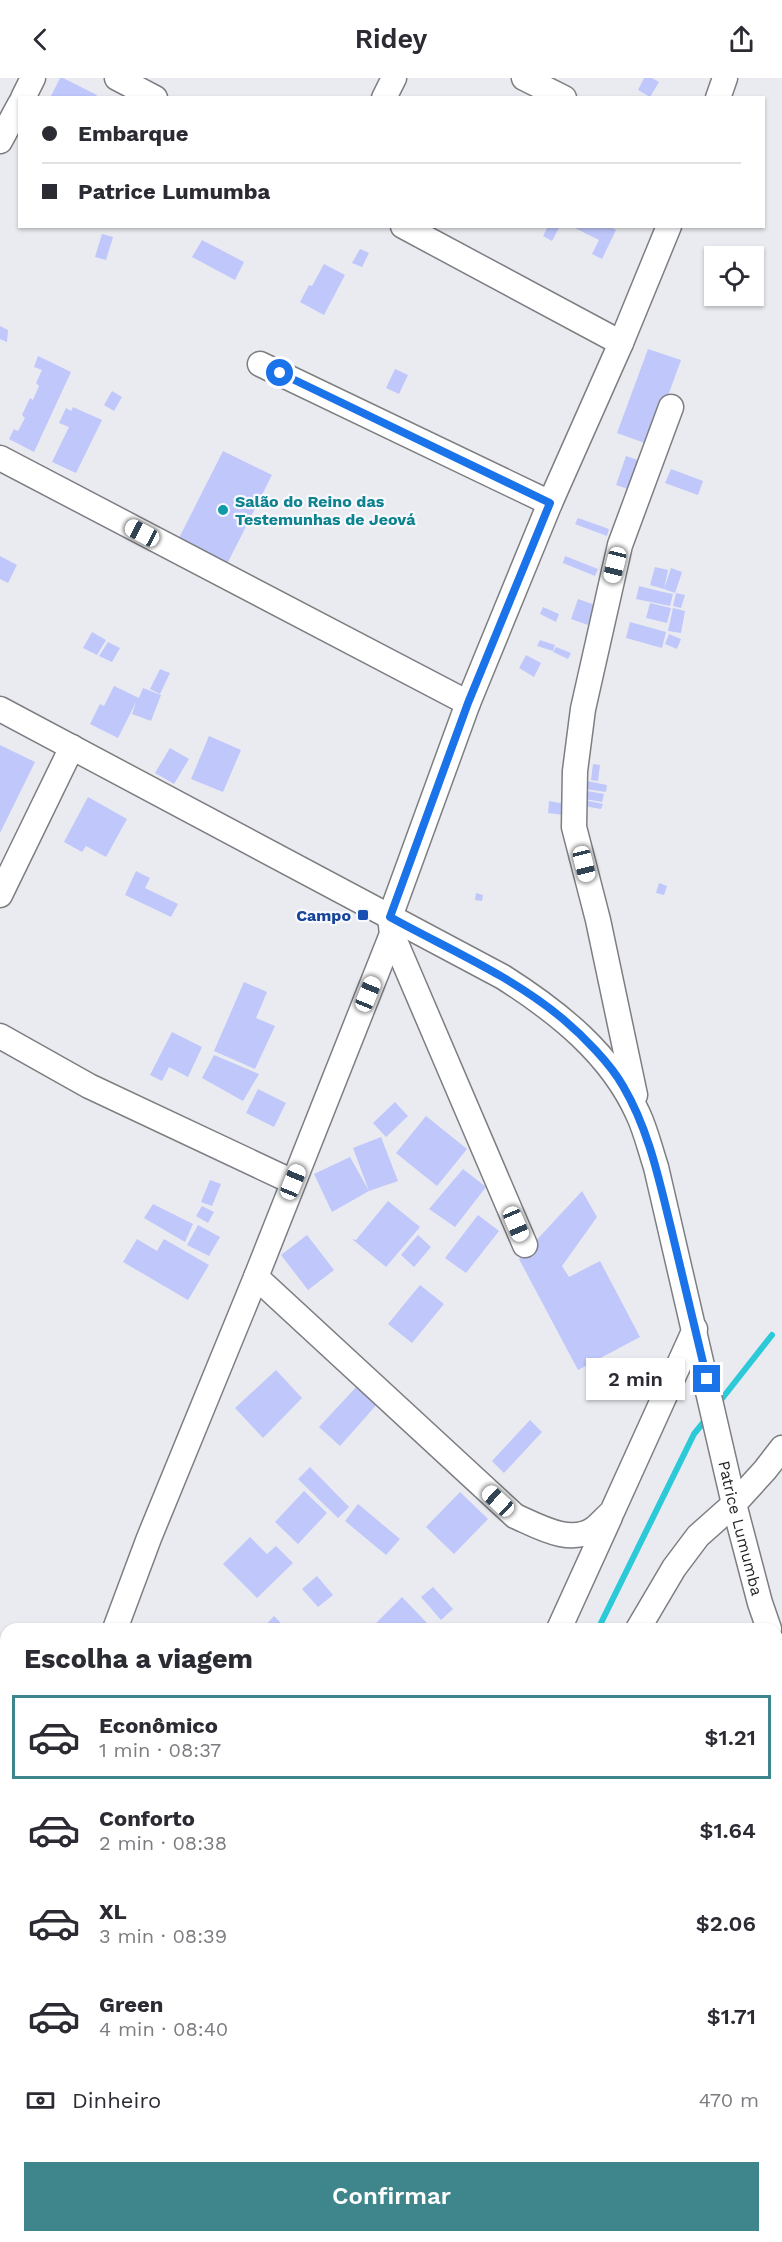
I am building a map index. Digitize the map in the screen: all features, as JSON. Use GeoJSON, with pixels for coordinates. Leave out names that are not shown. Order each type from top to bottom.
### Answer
{"type":"FeatureCollection","features":[{"type":"Feature","properties":{"kind":"street"},"geometry":{"type":"LineString","coordinates":[[24,96],[33,78]]}},
{"type":"Feature","properties":{"kind":"street"},"geometry":{"type":"LineString","coordinates":[[117,78],[151,96]]}},
{"type":"Feature","properties":{"kind":"street"},"geometry":{"type":"LineString","coordinates":[[385,96],[394,78]]}},
{"type":"Feature","properties":{"kind":"street"},"geometry":{"type":"LineString","coordinates":[[524,78],[560,96]]}},
{"type":"Feature","properties":{"kind":"street"},"geometry":{"type":"LineString","coordinates":[[719,96],[725,78]]}},
{"type":"Feature","properties":{"kind":"street"},"geometry":{"type":"LineString","coordinates":[[0,141],[18,108]]}},
{"type":"Feature","properties":{"kind":"street"},"geometry":{"type":"LineString","coordinates":[[407,228],[621,343]]}},
{"type":"Feature","properties":{"kind":"street"},"geometry":{"type":"LineString","coordinates":[[117,1623],[256,1277],[391,926],[468,703],[550,503],[621,343],[668,228]]}},
{"type":"Feature","properties":{"kind":"street"},"geometry":{"type":"LineString","coordinates":[[260,364],[550,503]]}},
{"type":"Feature","properties":{"kind":"street"},"geometry":{"type":"LineString","coordinates":[[562,1623],[695,1329],[656,1167],[640,1118],[598,920],[574,827],[575,771],[583,709],[621,544],[671,406]]}},
{"type":"Feature","properties":{"kind":"street"},"geometry":{"type":"LineString","coordinates":[[0,458],[468,703]]}},
{"type":"Feature","properties":{"kind":"street"},"geometry":{"type":"LineString","coordinates":[[0,709],[391,926],[503,977],[563,1019],[609,1066],[622,1084],[640,1118]]}},
{"type":"Feature","properties":{"kind":"street"},"geometry":{"type":"LineString","coordinates":[[0,895],[72,747]]}},
{"type":"Feature","properties":{"kind":"street"},"geometry":{"type":"LineString","coordinates":[[391,926],[525,1245]]}},
{"type":"Feature","properties":{"kind":"street"},"geometry":{"type":"LineString","coordinates":[[0,1036],[89,1086],[293,1182]]}},
{"type":"Feature","properties":{"kind":"street"},"geometry":{"type":"LineString","coordinates":[[256,1277],[515,1516],[557,1534],[579,1534],[593,1530],[612,1512]]}},
{"type":"Feature","properties":{"kind":"street","name":"Patrice Lumumba"},"geometry":{"type":"LineString","coordinates":[[695,1329],[734,1504],[767,1623]]}},
{"type":"Feature","properties":{"kind":"street"},"geometry":{"type":"LineString","coordinates":[[642,1623],[674,1568],[698,1536],[734,1504],[782,1448]]}},
{"type":"Feature","properties":{"kind":"building"},"geometry":{"type":"Polygon","coordinates":[[[60,78],[97,95],[96,96],[51,96],[60,78]]]}},
{"type":"Feature","properties":{"kind":"building"},"geometry":{"type":"Polygon","coordinates":[[[644,78],[652,78],[659,82],[651,96],[638,90],[644,78]]]}},
{"type":"Feature","properties":{"kind":"building"},"geometry":{"type":"Polygon","coordinates":[[[547,228],[559,228],[552,241],[543,236],[547,228]]]}},
{"type":"Feature","properties":{"kind":"building"},"geometry":{"type":"Polygon","coordinates":[[[575,228],[612,228],[616,230],[602,259],[592,254],[599,240],[575,228]]]}},
{"type":"Feature","properties":{"kind":"building"},"geometry":{"type":"Polygon","coordinates":[[[102,234],[113,237],[106,260],[95,257],[102,234]]]}},
{"type":"Feature","properties":{"kind":"building"},"geometry":{"type":"Polygon","coordinates":[[[202,240],[244,262],[235,280],[192,257],[202,240]]]}},
{"type":"Feature","properties":{"kind":"building"},"geometry":{"type":"Polygon","coordinates":[[[360,249],[369,253],[362,267],[352,263],[360,249]]]}},
{"type":"Feature","properties":{"kind":"building"},"geometry":{"type":"Polygon","coordinates":[[[324,264],[345,275],[324,315],[300,302],[324,264]]]}},
{"type":"Feature","properties":{"kind":"building"},"geometry":{"type":"Polygon","coordinates":[[[0,326],[8,330],[7,342],[0,339],[0,326]]]}},
{"type":"Feature","properties":{"kind":"building"},"geometry":{"type":"Polygon","coordinates":[[[648,349],[681,360],[650,445],[617,433],[648,349]]]}},
{"type":"Feature","properties":{"kind":"building"},"geometry":{"type":"Polygon","coordinates":[[[38,356],[71,372],[34,452],[9,439],[14,429],[18,431],[25,418],[22,415],[30,398],[33,400],[39,386],[36,383],[42,370],[34,367],[38,356]]]}},
{"type":"Feature","properties":{"kind":"building"},"geometry":{"type":"Polygon","coordinates":[[[395,369],[408,375],[399,394],[386,388],[395,369]]]}},
{"type":"Feature","properties":{"kind":"building"},"geometry":{"type":"Polygon","coordinates":[[[112,391],[122,397],[114,411],[104,405],[112,391]]]}},
{"type":"Feature","properties":{"kind":"building"},"geometry":{"type":"Polygon","coordinates":[[[73,407],[102,420],[76,473],[52,462],[69,427],[59,423],[66,408],[71,411],[73,407]]]}},
{"type":"Feature","properties":{"kind":"building","name":"Salão do Reino das Testemunhas de Jeová"},"geometry":{"type":"Polygon","coordinates":[[[223,451],[272,475],[224,570],[175,546],[223,451]]]}},
{"type":"Feature","properties":{"kind":"building"},"geometry":{"type":"Polygon","coordinates":[[[626,456],[644,462],[634,491],[616,485],[626,456]]]}},
{"type":"Feature","properties":{"kind":"building"},"geometry":{"type":"Polygon","coordinates":[[[671,469],[703,481],[698,495],[665,483],[671,469]]]}},
{"type":"Feature","properties":{"kind":"building"},"geometry":{"type":"Polygon","coordinates":[[[578,518],[609,529],[607,536],[575,524],[578,518]]]}},
{"type":"Feature","properties":{"kind":"building"},"geometry":{"type":"Polygon","coordinates":[[[0,556],[17,565],[8,583],[0,579],[0,556]]]}},
{"type":"Feature","properties":{"kind":"building"},"geometry":{"type":"Polygon","coordinates":[[[565,556],[598,569],[595,576],[563,563],[565,556]]]}},
{"type":"Feature","properties":{"kind":"building"},"geometry":{"type":"Polygon","coordinates":[[[655,567],[668,570],[664,589],[650,585],[655,567]]]}},
{"type":"Feature","properties":{"kind":"building"},"geometry":{"type":"Polygon","coordinates":[[[671,568],[682,572],[675,593],[664,589],[671,568]]]}},
{"type":"Feature","properties":{"kind":"building"},"geometry":{"type":"Polygon","coordinates":[[[639,586],[673,594],[670,606],[636,599],[639,586]]]}},
{"type":"Feature","properties":{"kind":"building"},"geometry":{"type":"Polygon","coordinates":[[[676,593],[685,595],[681,608],[673,606],[676,593]]]}},
{"type":"Feature","properties":{"kind":"building"},"geometry":{"type":"Polygon","coordinates":[[[578,599],[595,605],[588,625],[571,619],[578,599]]]}},
{"type":"Feature","properties":{"kind":"building"},"geometry":{"type":"Polygon","coordinates":[[[650,603],[671,608],[667,623],[646,618],[650,603]]]}},
{"type":"Feature","properties":{"kind":"building"},"geometry":{"type":"Polygon","coordinates":[[[543,607],[559,614],[556,622],[540,614],[543,607]]]}},
{"type":"Feature","properties":{"kind":"building"},"geometry":{"type":"Polygon","coordinates":[[[673,608],[685,611],[681,633],[668,631],[673,608]]]}},
{"type":"Feature","properties":{"kind":"building"},"geometry":{"type":"Polygon","coordinates":[[[630,622],[666,632],[662,648],[626,638],[630,622]]]}},
{"type":"Feature","properties":{"kind":"building"},"geometry":{"type":"Polygon","coordinates":[[[92,632],[106,640],[97,655],[83,648],[92,632]]]}},
{"type":"Feature","properties":{"kind":"building"},"geometry":{"type":"Polygon","coordinates":[[[669,634],[681,639],[677,649],[665,644],[669,634]]]}},
{"type":"Feature","properties":{"kind":"building"},"geometry":{"type":"Polygon","coordinates":[[[540,640],[555,645],[553,651],[537,646],[540,640]]]}},
{"type":"Feature","properties":{"kind":"building"},"geometry":{"type":"Polygon","coordinates":[[[108,642],[120,648],[112,662],[99,656],[108,642]]]}},
{"type":"Feature","properties":{"kind":"building"},"geometry":{"type":"Polygon","coordinates":[[[556,647],[571,653],[568,659],[553,652],[556,647]]]}},
{"type":"Feature","properties":{"kind":"building"},"geometry":{"type":"Polygon","coordinates":[[[526,655],[541,663],[534,677],[519,668],[526,655]]]}},
{"type":"Feature","properties":{"kind":"building"},"geometry":{"type":"Polygon","coordinates":[[[160,669],[170,673],[160,694],[150,689],[160,669]]]}},
{"type":"Feature","properties":{"kind":"building"},"geometry":{"type":"Polygon","coordinates":[[[114,686],[139,698],[143,688],[161,695],[151,721],[132,714],[136,702],[118,738],[90,724],[100,704],[104,706],[114,686]]]}},
{"type":"Feature","properties":{"kind":"building"},"geometry":{"type":"Polygon","coordinates":[[[209,736],[241,750],[223,792],[191,779],[209,736]]]}},
{"type":"Feature","properties":{"kind":"building"},"geometry":{"type":"Polygon","coordinates":[[[0,745],[35,762],[0,833],[0,745]]]}},
{"type":"Feature","properties":{"kind":"building"},"geometry":{"type":"Polygon","coordinates":[[[170,748],[189,759],[174,784],[155,773],[170,748]]]}},
{"type":"Feature","properties":{"kind":"building"},"geometry":{"type":"Polygon","coordinates":[[[593,764],[600,765],[598,781],[591,780],[593,764]]]}},
{"type":"Feature","properties":{"kind":"building"},"geometry":{"type":"Polygon","coordinates":[[[587,781],[607,785],[606,792],[586,789],[587,781]]]}},
{"type":"Feature","properties":{"kind":"building"},"geometry":{"type":"Polygon","coordinates":[[[587,791],[604,794],[602,802],[585,799],[587,791]]]}},
{"type":"Feature","properties":{"kind":"building"},"geometry":{"type":"Polygon","coordinates":[[[88,797],[127,819],[106,857],[86,846],[82,852],[64,842],[88,797]]]}},
{"type":"Feature","properties":{"kind":"building"},"geometry":{"type":"Polygon","coordinates":[[[585,800],[603,804],[601,809],[584,806],[585,800]]]}},
{"type":"Feature","properties":{"kind":"building"},"geometry":{"type":"Polygon","coordinates":[[[549,801],[565,804],[563,815],[548,813],[549,801]]]}},
{"type":"Feature","properties":{"kind":"building"},"geometry":{"type":"Polygon","coordinates":[[[136,871],[150,878],[145,888],[178,904],[171,917],[125,895],[136,871]]]}},
{"type":"Feature","properties":{"kind":"building"},"geometry":{"type":"Polygon","coordinates":[[[659,883],[667,886],[664,895],[656,893],[659,883]]]}},
{"type":"Feature","properties":{"kind":"building"},"geometry":{"type":"Polygon","coordinates":[[[476,893],[483,895],[482,901],[475,900],[476,893]]]}},
{"type":"Feature","properties":{"kind":"building"},"geometry":{"type":"Polygon","coordinates":[[[244,982],[267,992],[256,1018],[275,1026],[255,1069],[214,1051],[244,982]]]}},
{"type":"Feature","properties":{"kind":"building"},"geometry":{"type":"Polygon","coordinates":[[[172,1032],[202,1047],[188,1077],[169,1067],[162,1081],[150,1075],[172,1032]]]}},
{"type":"Feature","properties":{"kind":"building"},"geometry":{"type":"Polygon","coordinates":[[[214,1055],[259,1074],[243,1101],[202,1078],[214,1055]]]}},
{"type":"Feature","properties":{"kind":"building"},"geometry":{"type":"Polygon","coordinates":[[[258,1089],[286,1103],[274,1127],[246,1113],[258,1089]]]}},
{"type":"Feature","properties":{"kind":"building"},"geometry":{"type":"Polygon","coordinates":[[[395,1102],[408,1116],[386,1137],[373,1123],[395,1102]]]}},
{"type":"Feature","properties":{"kind":"building"},"geometry":{"type":"Polygon","coordinates":[[[426,1116],[467,1149],[437,1186],[396,1153],[426,1116]]]}},
{"type":"Feature","properties":{"kind":"building"},"geometry":{"type":"Polygon","coordinates":[[[381,1137],[398,1181],[369,1191],[353,1148],[381,1137]]]}},
{"type":"Feature","properties":{"kind":"building"},"geometry":{"type":"Polygon","coordinates":[[[350,1157],[369,1191],[332,1212],[314,1174],[350,1157]]]}},
{"type":"Feature","properties":{"kind":"building"},"geometry":{"type":"Polygon","coordinates":[[[463,1169],[486,1187],[455,1227],[429,1209],[463,1169]]]}},
{"type":"Feature","properties":{"kind":"building"},"geometry":{"type":"Polygon","coordinates":[[[210,1180],[221,1184],[212,1206],[201,1202],[210,1180]]]}},
{"type":"Feature","properties":{"kind":"building"},"geometry":{"type":"Polygon","coordinates":[[[582,1191],[597,1217],[562,1266],[569,1277],[600,1261],[640,1337],[578,1370],[519,1259],[582,1191]]]}},
{"type":"Feature","properties":{"kind":"building"},"geometry":{"type":"Polygon","coordinates":[[[388,1201],[420,1227],[386,1267],[352,1239],[356,1240],[388,1201]]]}},
{"type":"Feature","properties":{"kind":"building"},"geometry":{"type":"Polygon","coordinates":[[[153,1204],[193,1224],[185,1242],[144,1218],[153,1204]]]}},
{"type":"Feature","properties":{"kind":"building"},"geometry":{"type":"Polygon","coordinates":[[[202,1206],[214,1212],[208,1223],[196,1216],[202,1206]]]}},
{"type":"Feature","properties":{"kind":"building"},"geometry":{"type":"Polygon","coordinates":[[[478,1215],[499,1231],[466,1273],[445,1258],[478,1215]]]}},
{"type":"Feature","properties":{"kind":"building"},"geometry":{"type":"Polygon","coordinates":[[[198,1225],[220,1237],[209,1256],[187,1245],[198,1225]]]}},
{"type":"Feature","properties":{"kind":"building"},"geometry":{"type":"Polygon","coordinates":[[[307,1235],[334,1270],[308,1290],[281,1255],[307,1235]]]}},
{"type":"Feature","properties":{"kind":"building"},"geometry":{"type":"Polygon","coordinates":[[[418,1235],[431,1247],[414,1267],[401,1255],[418,1235]]]}},
{"type":"Feature","properties":{"kind":"building"},"geometry":{"type":"Polygon","coordinates":[[[137,1239],[157,1251],[164,1239],[209,1265],[188,1300],[123,1262],[137,1239]]]}},
{"type":"Feature","properties":{"kind":"building"},"geometry":{"type":"Polygon","coordinates":[[[420,1285],[444,1304],[412,1343],[388,1324],[420,1285]]]}},
{"type":"Feature","properties":{"kind":"building"},"geometry":{"type":"Polygon","coordinates":[[[276,1370],[302,1398],[263,1438],[235,1408],[276,1370]]]}},
{"type":"Feature","properties":{"kind":"building"},"geometry":{"type":"Polygon","coordinates":[[[359,1384],[379,1402],[340,1446],[319,1427],[359,1384]]]}},
{"type":"Feature","properties":{"kind":"building"},"geometry":{"type":"Polygon","coordinates":[[[530,1420],[542,1432],[504,1473],[492,1461],[530,1420]]]}},
{"type":"Feature","properties":{"kind":"building"},"geometry":{"type":"Polygon","coordinates":[[[310,1467],[349,1507],[338,1518],[298,1479],[310,1467]]]}},
{"type":"Feature","properties":{"kind":"building"},"geometry":{"type":"Polygon","coordinates":[[[304,1491],[327,1513],[298,1544],[275,1522],[304,1491]]]}},
{"type":"Feature","properties":{"kind":"building"},"geometry":{"type":"Polygon","coordinates":[[[460,1492],[488,1519],[454,1554],[426,1527],[460,1492]]]}},
{"type":"Feature","properties":{"kind":"building"},"geometry":{"type":"Polygon","coordinates":[[[358,1504],[400,1539],[386,1555],[345,1521],[358,1504]]]}},
{"type":"Feature","properties":{"kind":"building"},"geometry":{"type":"Polygon","coordinates":[[[250,1537],[267,1554],[276,1546],[293,1563],[257,1598],[223,1564],[250,1537]]]}},
{"type":"Feature","properties":{"kind":"building"},"geometry":{"type":"Polygon","coordinates":[[[317,1576],[333,1595],[318,1607],[302,1589],[317,1576]]]}},
{"type":"Feature","properties":{"kind":"building"},"geometry":{"type":"Polygon","coordinates":[[[433,1587],[453,1609],[441,1620],[421,1597],[433,1587]]]}},
{"type":"Feature","properties":{"kind":"building"},"geometry":{"type":"Polygon","coordinates":[[[402,1597],[427,1623],[376,1623],[402,1597]]]}},
{"type":"Feature","properties":{"kind":"building"},"geometry":{"type":"Polygon","coordinates":[[[274,1616],[281,1623],[268,1623],[274,1616]]]}},
{"type":"Feature","properties":{"kind":"waterway"},"geometry":{"type":"LineString","coordinates":[[717,1405],[772,1335]]}},
{"type":"Feature","properties":{"kind":"waterway"},"geometry":{"type":"LineString","coordinates":[[601,1623],[694,1434],[707,1418]]}},
{"type":"Feature","properties":{"kind":"place","name":"Salão do Reino das Testemunhas de Jeová"},"geometry":{"type":"Point","coordinates":[223,510]}},
{"type":"Feature","properties":{"kind":"place","name":"Campo"},"geometry":{"type":"Point","coordinates":[363,915]}},
{"type":"Feature","properties":{"kind":"route"},"geometry":{"type":"LineString","coordinates":[[280,373],[550,503],[468,703],[390,917],[503,977],[530,994],[563,1019],[609,1066],[622,1084],[639,1115],[656,1167],[707,1379]]}}]}
